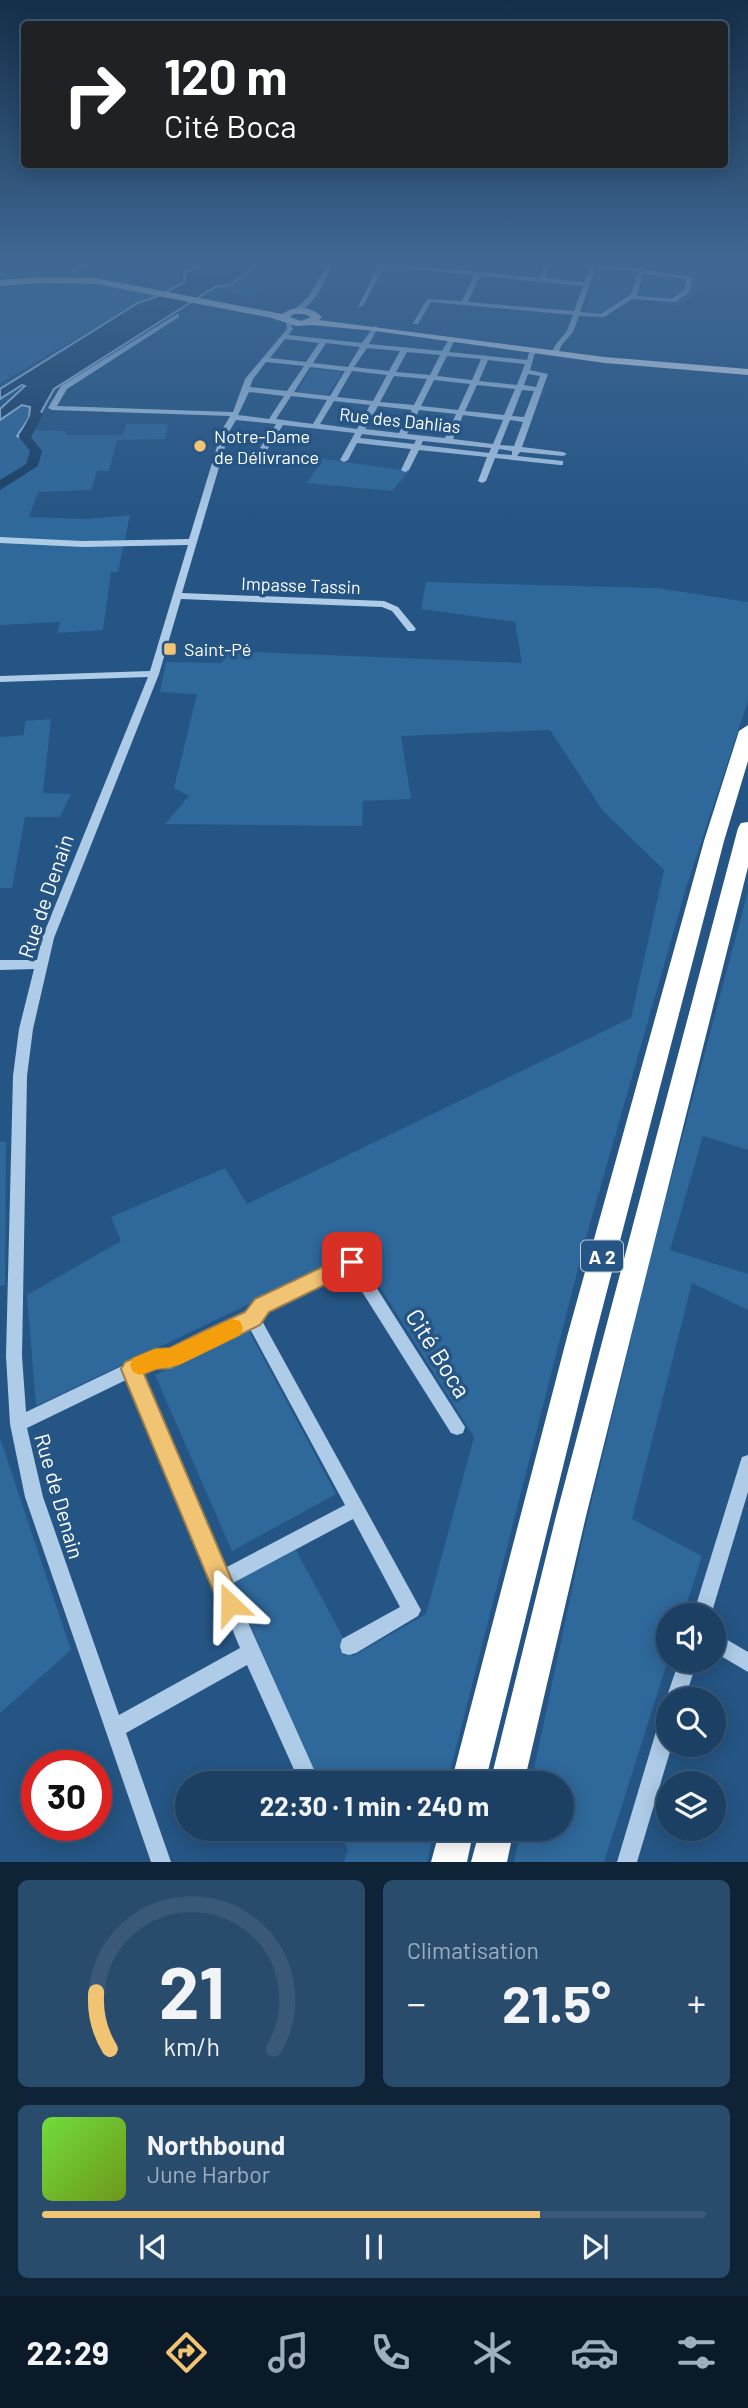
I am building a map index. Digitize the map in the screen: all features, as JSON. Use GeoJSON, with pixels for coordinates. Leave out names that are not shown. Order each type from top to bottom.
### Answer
{"type":"FeatureCollection","features":[{"type":"Feature","properties":{"kind":"highway","name":"A 2"},"geometry":{"type":"LineString","coordinates":[[471,1771],[584,1324],[711,853],[748,731]]}},
{"type":"Feature","properties":{"kind":"highway","name":"A 2"},"geometry":{"type":"LineString","coordinates":[[511,1771],[574,1503],[748,828]]}},
{"type":"Feature","properties":{"kind":"highway"},"geometry":{"type":"LineString","coordinates":[[449,1862],[454,1841]]}},
{"type":"Feature","properties":{"kind":"highway"},"geometry":{"type":"LineString","coordinates":[[489,1862],[494,1841]]}},
{"type":"Feature","properties":{"kind":"main road"},"geometry":{"type":"LineString","coordinates":[[540,351],[677,369],[748,373]]}},
{"type":"Feature","properties":{"kind":"street"},"geometry":{"type":"LineString","coordinates":[[122,351],[64,388],[52,408],[234,415]]}},
{"type":"Feature","properties":{"kind":"street"},"geometry":{"type":"LineString","coordinates":[[222,444],[245,390],[272,351]]}},
{"type":"Feature","properties":{"kind":"street"},"geometry":{"type":"LineString","coordinates":[[271,421],[318,351]]}},
{"type":"Feature","properties":{"kind":"street"},"geometry":{"type":"LineString","coordinates":[[315,426],[360,351]]}},
{"type":"Feature","properties":{"kind":"street"},"geometry":{"type":"LineString","coordinates":[[344,460],[404,351]]}},
{"type":"Feature","properties":{"kind":"street"},"geometry":{"type":"LineString","coordinates":[[423,351],[530,362]]}},
{"type":"Feature","properties":{"kind":"street"},"geometry":{"type":"LineString","coordinates":[[482,481],[534,351]]}},
{"type":"Feature","properties":{"kind":"street"},"geometry":{"type":"LineString","coordinates":[[402,436],[444,353]]}},
{"type":"Feature","properties":{"kind":"street"},"geometry":{"type":"LineString","coordinates":[[449,441],[486,357]]}},
{"type":"Feature","properties":{"kind":"street"},"geometry":{"type":"LineString","coordinates":[[264,360],[520,387],[541,381]]}},
{"type":"Feature","properties":{"kind":"street"},"geometry":{"type":"LineString","coordinates":[[525,372],[541,381]]}},
{"type":"Feature","properties":{"kind":"street"},"geometry":{"type":"LineString","coordinates":[[515,453],[541,381]]}},
{"type":"Feature","properties":{"kind":"street"},"geometry":{"type":"LineString","coordinates":[[245,390],[527,420]]}},
{"type":"Feature","properties":{"kind":"street","name":"Rue des Dahlias"},"geometry":{"type":"LineString","coordinates":[[234,415],[496,446],[515,453]]}},
{"type":"Feature","properties":{"kind":"street"},"geometry":{"type":"LineString","coordinates":[[264,448],[281,422]]}},
{"type":"Feature","properties":{"kind":"street"},"geometry":{"type":"LineString","coordinates":[[405,470],[420,438]]}},
{"type":"Feature","properties":{"kind":"street"},"geometry":{"type":"LineString","coordinates":[[355,440],[492,456],[515,453],[561,458]]}},
{"type":"Feature","properties":{"kind":"street","name":"Rue de Denain"},"geometry":{"type":"LineString","coordinates":[[161,1862],[34,1497],[18,1424],[14,1356],[18,1100],[26,1029],[42,964],[61,903],[154,674],[222,444]]}},
{"type":"Feature","properties":{"kind":"street"},"geometry":{"type":"LineString","coordinates":[[0,540],[83,544],[194,542]]}},
{"type":"Feature","properties":{"kind":"street","name":"Impasse Tassin"},"geometry":{"type":"LineString","coordinates":[[179,596],[384,604],[395,609],[411,629]]}},
{"type":"Feature","properties":{"kind":"street"},"geometry":{"type":"LineString","coordinates":[[0,679],[154,674]]}},
{"type":"Feature","properties":{"kind":"street"},"geometry":{"type":"LineString","coordinates":[[0,965],[42,964]]}},
{"type":"Feature","properties":{"kind":"street","name":"Cité Boca"},"geometry":{"type":"LineString","coordinates":[[18,1424],[155,1359],[171,1358],[252,1318],[262,1306],[352,1262],[457,1427]]}},
{"type":"Feature","properties":{"kind":"street"},"geometry":{"type":"LineString","coordinates":[[252,1318],[412,1610],[349,1646]]}},
{"type":"Feature","properties":{"kind":"street"},"geometry":{"type":"LineString","coordinates":[[132,1369],[220,1580],[305,1771]]}},
{"type":"Feature","properties":{"kind":"street"},"geometry":{"type":"LineString","coordinates":[[706,1603],[748,1463]]}},
{"type":"Feature","properties":{"kind":"street"},"geometry":{"type":"LineString","coordinates":[[220,1580],[356,1508]]}},
{"type":"Feature","properties":{"kind":"street"},"geometry":{"type":"LineString","coordinates":[[726,1649],[748,1663]]}},
{"type":"Feature","properties":{"kind":"street"},"geometry":{"type":"LineString","coordinates":[[115,1728],[251,1652]]}},
{"type":"Feature","properties":{"kind":"street"},"geometry":{"type":"LineString","coordinates":[[627,1862],[658,1757]]}},
{"type":"Feature","properties":{"kind":"shaded area"},"geometry":{"type":"Polygon","coordinates":[[[0,351],[55,351],[0,383],[0,351]]]}},
{"type":"Feature","properties":{"kind":"shaded area"},"geometry":{"type":"Polygon","coordinates":[[[61,351],[114,351],[54,389],[28,436],[17,436],[29,418],[30,407],[22,405],[0,420],[0,409],[25,386],[22,385],[0,399],[0,389],[61,351]]]}},
{"type":"Feature","properties":{"kind":"shaded area"},"geometry":{"type":"Polygon","coordinates":[[[311,368],[342,372],[327,395],[297,392],[311,368]]]}},
{"type":"Feature","properties":{"kind":"shaded area"},"geometry":{"type":"Polygon","coordinates":[[[22,405],[31,407],[29,418],[20,427],[28,436],[30,430],[67,431],[66,435],[122,435],[127,424],[168,424],[165,439],[117,440],[109,471],[97,471],[91,490],[38,492],[29,517],[86,519],[130,515],[118,572],[111,572],[103,630],[57,633],[60,622],[0,625],[0,420],[22,405]]]}},
{"type":"Feature","properties":{"kind":"shaded area"},"geometry":{"type":"Polygon","coordinates":[[[323,459],[409,471],[392,491],[307,483],[323,459]]]}},
{"type":"Feature","properties":{"kind":"shaded area"},"geometry":{"type":"Polygon","coordinates":[[[426,582],[657,588],[748,602],[748,701],[686,888],[585,1241],[450,1771],[314,1771],[232,1583],[296,1550],[353,1656],[426,1614],[474,1437],[358,1252],[36,1406],[27,1295],[121,1241],[111,1217],[225,1168],[247,1204],[631,1018],[664,870],[603,811],[550,730],[401,736],[411,799],[363,801],[362,826],[165,824],[189,796],[174,788],[197,694],[160,692],[166,662],[222,663],[227,651],[522,663],[515,622],[421,609],[426,582]]]}},
{"type":"Feature","properties":{"kind":"shaded area"},"geometry":{"type":"Polygon","coordinates":[[[51,719],[43,793],[71,794],[60,817],[25,817],[12,888],[0,888],[0,737],[24,735],[25,721],[51,719]]]}},
{"type":"Feature","properties":{"kind":"shaded area"},"geometry":{"type":"Polygon","coordinates":[[[748,891],[748,1150],[703,1136],[670,1250],[748,1274],[748,1310],[692,1283],[632,1519],[702,1556],[687,1603],[656,1603],[656,1673],[664,1673],[659,1687],[656,1687],[656,1698],[604,1862],[514,1862],[518,1841],[574,1841],[574,1771],[534,1771],[584,1533],[654,1243],[748,891]]]}},
{"type":"Feature","properties":{"kind":"shaded area"},"geometry":{"type":"Polygon","coordinates":[[[0,1142],[6,1142],[5,1285],[0,1286],[0,1142]]]}},
{"type":"Feature","properties":{"kind":"shaded area"},"geometry":{"type":"Polygon","coordinates":[[[249,1331],[336,1494],[232,1551],[155,1375],[249,1331]]]}},
{"type":"Feature","properties":{"kind":"shaded area"},"geometry":{"type":"Polygon","coordinates":[[[0,1438],[71,1650],[0,1713],[0,1438]]]}},
{"type":"Feature","properties":{"kind":"shaded area"},"geometry":{"type":"Polygon","coordinates":[[[344,1841],[432,1841],[427,1862],[344,1862],[348,1850],[344,1841]]]}},
{"type":"Feature","properties":{"kind":"waterway"},"geometry":{"type":"LineString","coordinates":[[0,486],[32,466],[36,451],[25,437],[37,414]]}},
{"type":"Feature","properties":{"kind":"slow traffic"},"geometry":{"type":"LineString","coordinates":[[140,1365],[158,1358],[171,1358],[232,1328]]}},
{"type":"Feature","properties":{"kind":"place","name":"Notre-Dame de Délivrance"},"geometry":{"type":"Point","coordinates":[200,446]}},
{"type":"Feature","properties":{"kind":"place","name":"Saint-Pé"},"geometry":{"type":"Point","coordinates":[170,649]}},
{"type":"Feature","properties":{"kind":"route"},"geometry":{"type":"LineString","coordinates":[[230,1604],[132,1369],[158,1358],[171,1358],[252,1318],[258,1308],[352,1262]]}}]}
